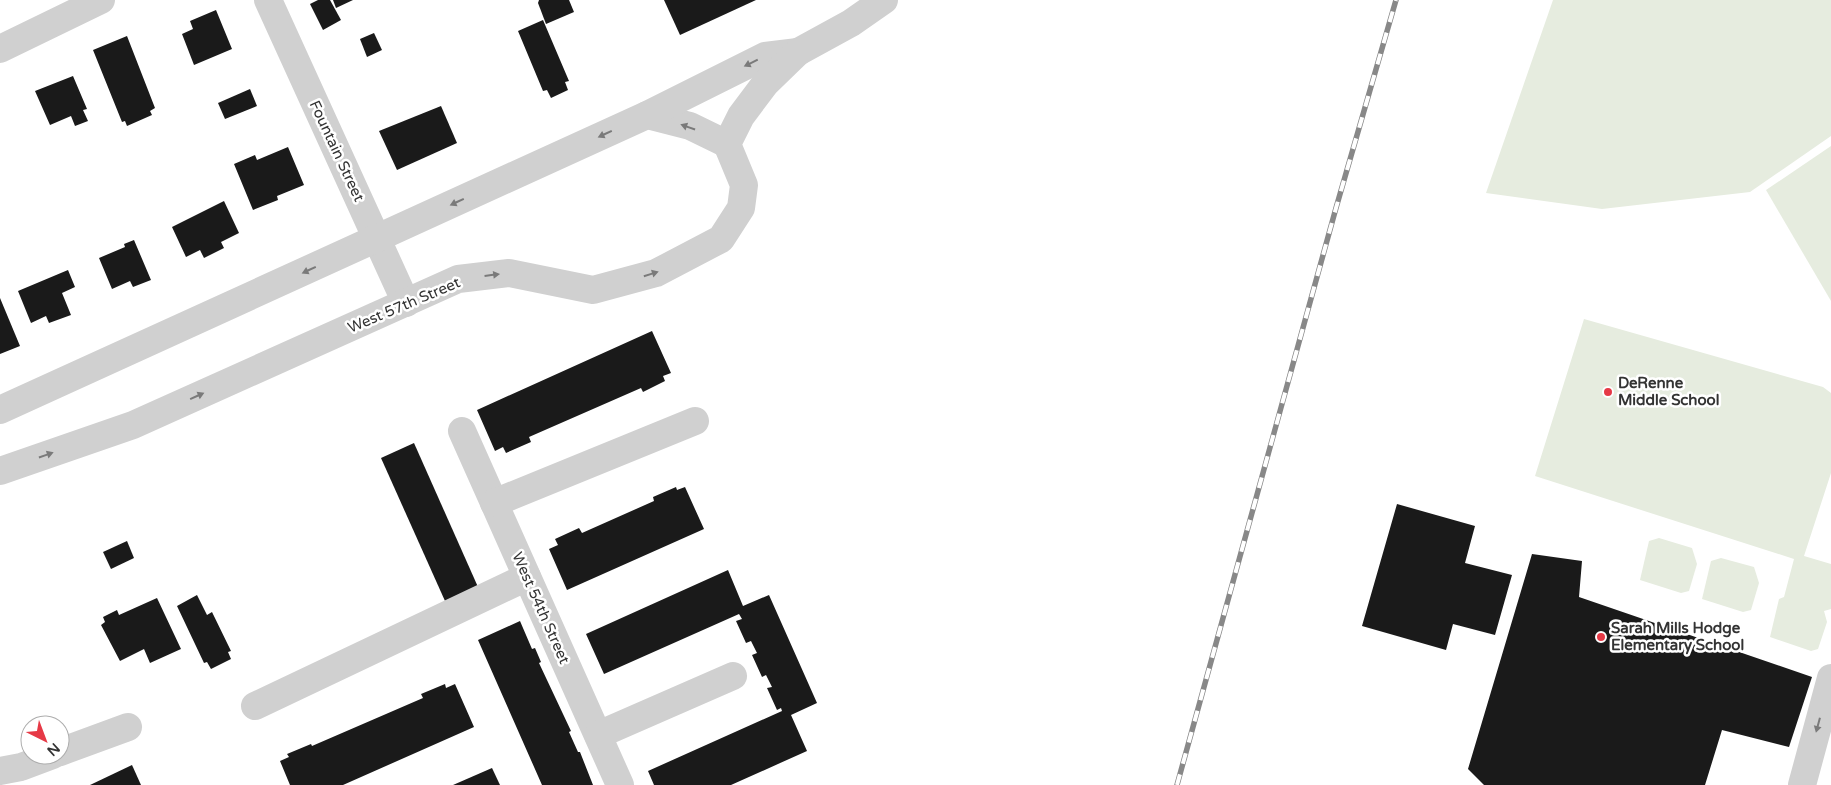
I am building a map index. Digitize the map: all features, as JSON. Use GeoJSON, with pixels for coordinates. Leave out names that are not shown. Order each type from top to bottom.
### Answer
{"type":"FeatureCollection","features":[{"type":"Feature","properties":{"kind":"street"},"geometry":{"type":"LineString","coordinates":[[0,49],[100,0]]}},
{"type":"Feature","properties":{"kind":"street","name":"Fountain Street"},"geometry":{"type":"LineString","coordinates":[[268,0],[406,303]]}},
{"type":"Feature","properties":{"kind":"street"},"geometry":{"type":"LineString","coordinates":[[647,115],[690,126],[727,144],[746,110],[765,84],[798,52],[851,23],[884,0]]}},
{"type":"Feature","properties":{"kind":"street"},"geometry":{"type":"LineString","coordinates":[[0,410],[647,115],[765,56],[798,52]]}},
{"type":"Feature","properties":{"kind":"street","name":"West 57th Street"},"geometry":{"type":"LineString","coordinates":[[0,471],[133,425],[458,279],[509,273],[593,290],[656,273],[721,239],[741,208],[744,186],[727,144]]}},
{"type":"Feature","properties":{"kind":"street"},"geometry":{"type":"LineString","coordinates":[[494,504],[695,421]]}},
{"type":"Feature","properties":{"kind":"street","name":"West 54th Street"},"geometry":{"type":"LineString","coordinates":[[462,431],[620,785]]}},
{"type":"Feature","properties":{"kind":"street"},"geometry":{"type":"LineString","coordinates":[[255,706],[527,576]]}},
{"type":"Feature","properties":{"kind":"street"},"geometry":{"type":"LineString","coordinates":[[598,735],[733,676]]}},
{"type":"Feature","properties":{"kind":"street"},"geometry":{"type":"LineString","coordinates":[[1802,785],[1831,678]]}},
{"type":"Feature","properties":{"kind":"street"},"geometry":{"type":"LineString","coordinates":[[70,748],[128,727]]}},
{"type":"Feature","properties":{"kind":"street"},"geometry":{"type":"LineString","coordinates":[[0,771],[26,765]]}},
{"type":"Feature","properties":{"kind":"shaded area"},"geometry":{"type":"Polygon","coordinates":[[[1553,0],[1831,0],[1831,136],[1750,192],[1602,209],[1486,193],[1553,0]]]}},
{"type":"Feature","properties":{"kind":"shaded area"},"geometry":{"type":"Polygon","coordinates":[[[1831,146],[1831,301],[1766,190],[1831,146]]]}},
{"type":"Feature","properties":{"kind":"shaded area"},"geometry":{"type":"Polygon","coordinates":[[[1584,319],[1823,387],[1831,393],[1831,473],[1804,556],[1831,564],[1831,609],[1824,611],[1827,622],[1818,649],[1811,651],[1770,637],[1779,599],[1784,597],[1794,559],[1535,476],[1584,319]]]}},
{"type":"Feature","properties":{"kind":"shaded area"},"geometry":{"type":"Polygon","coordinates":[[[1659,538],[1692,548],[1697,564],[1689,591],[1681,593],[1640,580],[1649,541],[1659,538]]]}},
{"type":"Feature","properties":{"kind":"shaded area"},"geometry":{"type":"Polygon","coordinates":[[[1721,558],[1754,567],[1759,583],[1751,610],[1743,612],[1702,599],[1711,561],[1721,558]]]}},
{"type":"Feature","properties":{"kind":"building"},"geometry":{"type":"Polygon","coordinates":[[[318,0],[330,0],[341,20],[323,30],[310,4],[318,0]]]}},
{"type":"Feature","properties":{"kind":"building"},"geometry":{"type":"Polygon","coordinates":[[[333,0],[353,0],[336,8],[333,0]]]}},
{"type":"Feature","properties":{"kind":"building"},"geometry":{"type":"Polygon","coordinates":[[[539,0],[569,0],[574,12],[546,24],[538,3],[539,0]]]}},
{"type":"Feature","properties":{"kind":"building"},"geometry":{"type":"Polygon","coordinates":[[[664,0],[756,0],[680,35],[664,0]]]}},
{"type":"Feature","properties":{"kind":"building"},"geometry":{"type":"Polygon","coordinates":[[[216,10],[232,49],[194,65],[182,34],[193,29],[190,21],[216,10]]]}},
{"type":"Feature","properties":{"kind":"building"},"geometry":{"type":"Polygon","coordinates":[[[543,20],[569,81],[565,82],[568,90],[551,98],[547,90],[543,91],[518,31],[543,20]]]}},
{"type":"Feature","properties":{"kind":"building"},"geometry":{"type":"Polygon","coordinates":[[[374,33],[382,50],[367,57],[360,39],[374,33]]]}},
{"type":"Feature","properties":{"kind":"building"},"geometry":{"type":"Polygon","coordinates":[[[127,36],[155,108],[150,111],[152,115],[127,126],[125,121],[122,122],[93,50],[127,36]]]}},
{"type":"Feature","properties":{"kind":"building"},"geometry":{"type":"Polygon","coordinates":[[[73,76],[87,109],[83,110],[88,121],[75,126],[71,116],[50,125],[35,91],[73,76]]]}},
{"type":"Feature","properties":{"kind":"building"},"geometry":{"type":"Polygon","coordinates":[[[250,89],[257,106],[225,119],[218,103],[250,89]]]}},
{"type":"Feature","properties":{"kind":"building"},"geometry":{"type":"Polygon","coordinates":[[[441,106],[457,143],[397,170],[379,131],[441,106]]]}},
{"type":"Feature","properties":{"kind":"building"},"geometry":{"type":"Polygon","coordinates":[[[288,147],[304,185],[277,196],[278,200],[253,210],[234,164],[255,155],[257,160],[288,147]]]}},
{"type":"Feature","properties":{"kind":"building"},"geometry":{"type":"Polygon","coordinates":[[[224,201],[239,233],[221,242],[224,248],[204,258],[200,250],[186,257],[172,227],[224,201]]]}},
{"type":"Feature","properties":{"kind":"building"},"geometry":{"type":"Polygon","coordinates":[[[134,240],[151,280],[133,287],[130,281],[112,289],[99,258],[125,247],[124,244],[134,240]]]}},
{"type":"Feature","properties":{"kind":"building"},"geometry":{"type":"Polygon","coordinates":[[[68,270],[75,287],[62,293],[71,315],[49,323],[46,316],[31,323],[18,291],[68,270]]]}},
{"type":"Feature","properties":{"kind":"building"},"geometry":{"type":"Polygon","coordinates":[[[0,298],[20,346],[0,354],[0,298]]]}},
{"type":"Feature","properties":{"kind":"building"},"geometry":{"type":"Polygon","coordinates":[[[652,331],[671,373],[663,376],[665,381],[643,392],[641,388],[529,437],[531,442],[506,453],[503,447],[495,451],[477,410],[652,331]]]}},
{"type":"Feature","properties":{"kind":"building"},"geometry":{"type":"Polygon","coordinates":[[[414,443],[478,587],[445,601],[381,458],[414,443]]]}},
{"type":"Feature","properties":{"kind":"building"},"geometry":{"type":"Polygon","coordinates":[[[676,487],[677,490],[685,487],[704,529],[567,590],[549,549],[558,545],[555,539],[579,528],[582,533],[654,501],[653,497],[676,487]]]}},
{"type":"Feature","properties":{"kind":"building"},"geometry":{"type":"Polygon","coordinates":[[[1397,504],[1475,526],[1465,563],[1512,575],[1495,635],[1453,624],[1446,650],[1362,626],[1397,504]]]}},
{"type":"Feature","properties":{"kind":"building"},"geometry":{"type":"Polygon","coordinates":[[[127,541],[134,558],[111,569],[103,552],[127,541]]]}},
{"type":"Feature","properties":{"kind":"building","name":"Sarah Mills Hodge Elementary School"},"geometry":{"type":"Polygon","coordinates":[[[1532,554],[1582,561],[1579,597],[1812,677],[1789,747],[1722,730],[1705,785],[1484,785],[1468,769],[1532,554]]]}},
{"type":"Feature","properties":{"kind":"building"},"geometry":{"type":"Polygon","coordinates":[[[728,570],[743,606],[769,595],[817,703],[791,715],[807,751],[731,785],[654,785],[648,771],[782,711],[781,708],[777,710],[767,688],[772,687],[766,675],[762,677],[752,655],[757,653],[751,641],[746,643],[736,621],[742,619],[739,614],[604,674],[586,634],[728,570]]]}},
{"type":"Feature","properties":{"kind":"building"},"geometry":{"type":"Polygon","coordinates":[[[197,595],[207,615],[212,612],[231,651],[228,652],[231,659],[211,669],[207,662],[204,663],[177,606],[197,595]]]}},
{"type":"Feature","properties":{"kind":"building"},"geometry":{"type":"Polygon","coordinates":[[[157,598],[181,649],[150,663],[144,649],[120,661],[101,625],[105,622],[103,617],[117,610],[119,615],[157,598]]]}},
{"type":"Feature","properties":{"kind":"building"},"geometry":{"type":"Polygon","coordinates":[[[520,621],[532,649],[535,648],[541,662],[539,663],[571,731],[569,732],[578,752],[580,752],[593,785],[542,785],[478,640],[520,621]]]}},
{"type":"Feature","properties":{"kind":"building"},"geometry":{"type":"Polygon","coordinates":[[[445,684],[446,688],[455,684],[474,727],[343,785],[290,785],[280,761],[289,757],[287,754],[311,744],[312,746],[423,698],[421,694],[445,684]]]}},
{"type":"Feature","properties":{"kind":"building"},"geometry":{"type":"Polygon","coordinates":[[[132,765],[141,785],[90,785],[132,765]]]}},
{"type":"Feature","properties":{"kind":"building"},"geometry":{"type":"Polygon","coordinates":[[[492,768],[500,785],[453,785],[492,768]]]}},
{"type":"Feature","properties":{"kind":"railway"},"geometry":{"type":"LineString","coordinates":[[1177,785],[1336,208],[1396,0]]}},
{"type":"Feature","properties":{"kind":"place","name":"DeRenne Middle School"},"geometry":{"type":"Point","coordinates":[1608,392]}},
{"type":"Feature","properties":{"kind":"place","name":"Sarah Mills Hodge Elementary School"},"geometry":{"type":"Point","coordinates":[1601,637]}}]}
